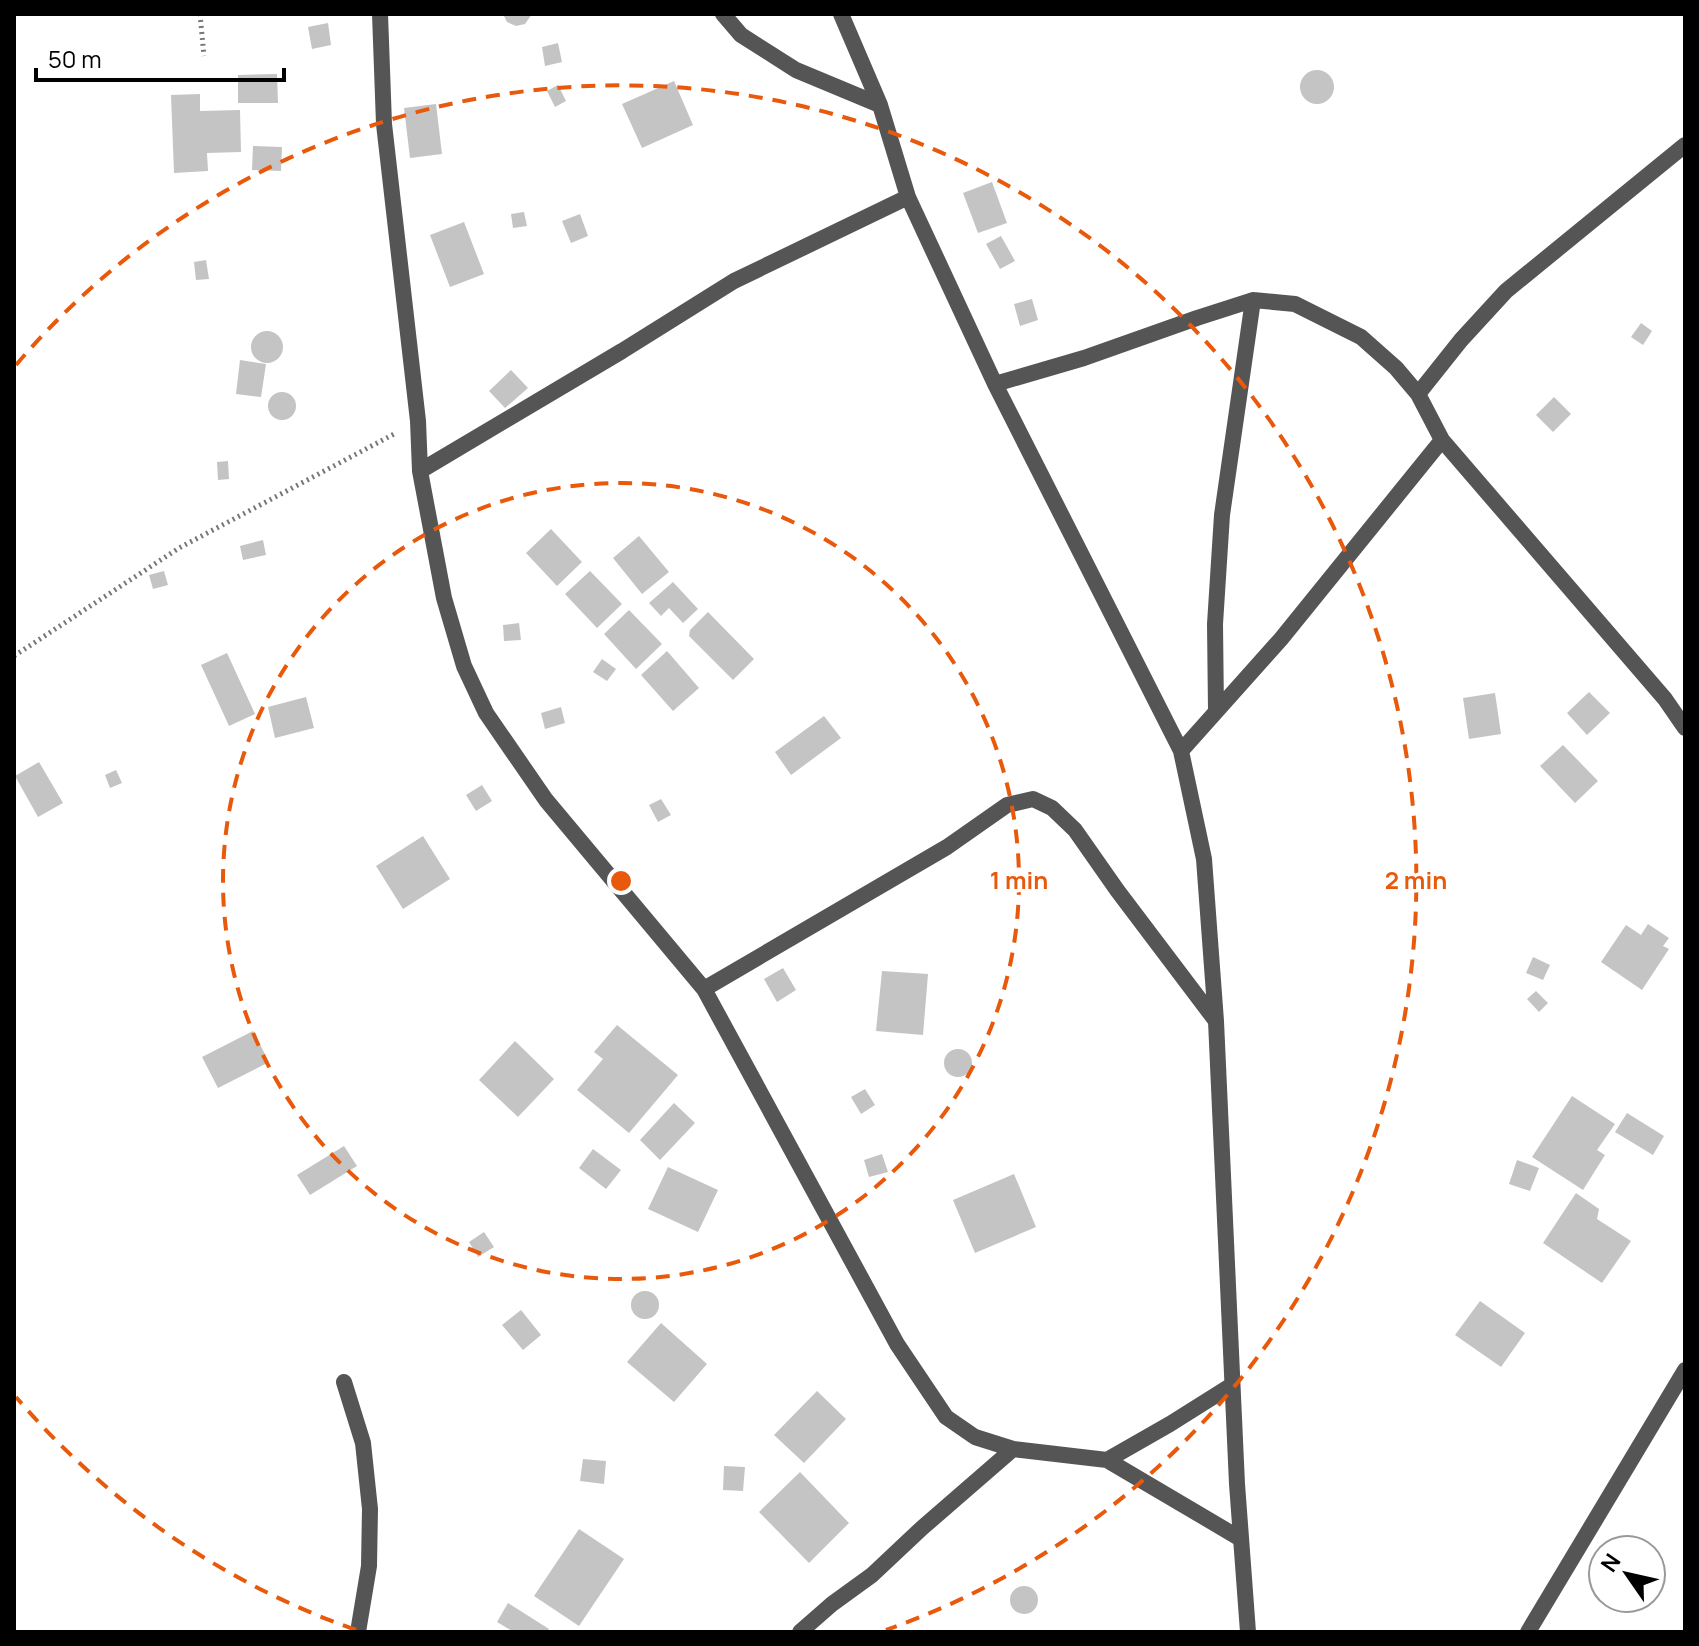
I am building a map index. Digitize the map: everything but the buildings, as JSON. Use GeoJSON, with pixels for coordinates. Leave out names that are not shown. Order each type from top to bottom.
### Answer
{"type":"FeatureCollection","features":[{"type":"Feature","properties":{"kind":"street"},"geometry":{"type":"LineString","coordinates":[[380,14],[384,124],[418,421],[420,471],[444,598],[464,666],[486,713],[546,800],[704,989],[897,1344],[946,1417],[975,1437],[1013,1449],[1107,1460],[1241,1539]]}},
{"type":"Feature","properties":{"kind":"street"},"geometry":{"type":"LineString","coordinates":[[723,14],[741,35],[796,70],[880,105]]}},
{"type":"Feature","properties":{"kind":"street"},"geometry":{"type":"LineString","coordinates":[[841,14],[880,105],[908,197],[995,384],[1181,751],[1204,859],[1216,1021],[1232,1385],[1248,1632]]}},
{"type":"Feature","properties":{"kind":"street"},"geometry":{"type":"LineString","coordinates":[[1418,394],[1506,291],[1685,145]]}},
{"type":"Feature","properties":{"kind":"street"},"geometry":{"type":"LineString","coordinates":[[420,471],[734,281],[908,197]]}},
{"type":"Feature","properties":{"kind":"street"},"geometry":{"type":"LineString","coordinates":[[995,384],[1084,358],[1253,300],[1295,304],[1361,337],[1396,368],[1418,394],[1442,440],[1665,699],[1685,728]]}},
{"type":"Feature","properties":{"kind":"street"},"geometry":{"type":"LineString","coordinates":[[1216,711],[1215,624],[1222,515],[1253,300]]}},
{"type":"Feature","properties":{"kind":"street"},"geometry":{"type":"LineString","coordinates":[[1181,751],[1281,639],[1442,440]]}},
{"type":"Feature","properties":{"kind":"street"},"geometry":{"type":"LineString","coordinates":[[704,989],[947,847],[1007,805],[1033,799],[1052,808],[1075,830],[1216,1021]]}},
{"type":"Feature","properties":{"kind":"street"},"geometry":{"type":"LineString","coordinates":[[1528,1632],[1685,1370]]}},
{"type":"Feature","properties":{"kind":"street"},"geometry":{"type":"LineString","coordinates":[[344,1382],[363,1443],[370,1509],[369,1566],[358,1632]]}},
{"type":"Feature","properties":{"kind":"street"},"geometry":{"type":"LineString","coordinates":[[1107,1460],[1232,1385]]}},
{"type":"Feature","properties":{"kind":"street"},"geometry":{"type":"LineString","coordinates":[[800,1632],[872,1575],[1013,1449]]}},
{"type":"Feature","properties":{"kind":"path"},"geometry":{"type":"LineString","coordinates":[[200,14],[204,56]]}},
{"type":"Feature","properties":{"kind":"path"},"geometry":{"type":"LineString","coordinates":[[14,656],[179,548],[418,421]]}}]}
